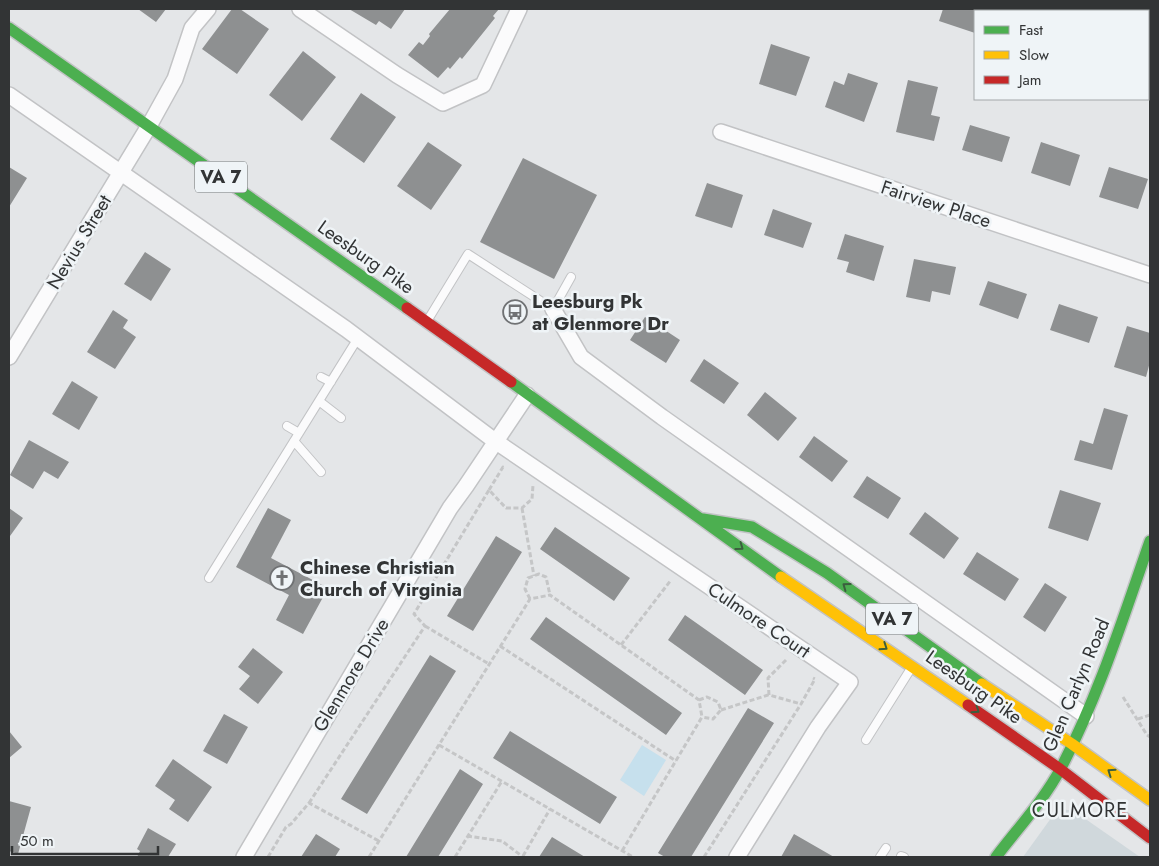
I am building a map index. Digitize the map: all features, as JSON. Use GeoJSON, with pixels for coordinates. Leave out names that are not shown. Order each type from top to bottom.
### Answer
{"type":"FeatureCollection","features":[{"type":"Feature","properties":{"kind":"main road","name":"Leesburg Pike"},"geometry":{"type":"LineString","coordinates":[[9,28],[426,322],[800,591],[1060,769],[1150,838]]}},
{"type":"Feature","properties":{"kind":"main road","name":"Leesburg Pike"},"geometry":{"type":"LineString","coordinates":[[701,518],[752,527],[827,573],[1150,800]]}},
{"type":"Feature","properties":{"kind":"main road","name":"Glen Carlyn Road"},"geometry":{"type":"LineString","coordinates":[[996,857],[1042,797],[1060,769],[1103,676],[1150,545]]}},
{"type":"Feature","properties":{"kind":"street","name":"Nevius Street"},"geometry":{"type":"LineString","coordinates":[[9,358],[149,126],[175,79],[192,28],[208,9]]}},
{"type":"Feature","properties":{"kind":"street"},"geometry":{"type":"LineString","coordinates":[[300,9],[397,75],[443,103],[483,85],[519,9]]}},
{"type":"Feature","properties":{"kind":"street"},"geometry":{"type":"LineString","coordinates":[[9,95],[358,338],[495,442]]}},
{"type":"Feature","properties":{"kind":"street","name":"Fairview Place"},"geometry":{"type":"LineString","coordinates":[[721,132],[1150,275]]}},
{"type":"Feature","properties":{"kind":"street"},"geometry":{"type":"LineString","coordinates":[[553,309],[581,357],[678,428],[1086,716]]}},
{"type":"Feature","properties":{"kind":"street","name":"Glenmore Drive"},"geometry":{"type":"LineString","coordinates":[[244,857],[450,508],[526,395]]}},
{"type":"Feature","properties":{"kind":"street","name":"Culmore Court"},"geometry":{"type":"LineString","coordinates":[[495,442],[850,682],[818,727],[737,857]]}},
{"type":"Feature","properties":{"kind":"lane"},"geometry":{"type":"LineString","coordinates":[[426,322],[468,254],[553,309],[571,277]]}},
{"type":"Feature","properties":{"kind":"lane"},"geometry":{"type":"LineString","coordinates":[[209,578],[358,338]]}},
{"type":"Feature","properties":{"kind":"lane"},"geometry":{"type":"LineString","coordinates":[[322,377],[331,382]]}},
{"type":"Feature","properties":{"kind":"lane"},"geometry":{"type":"LineString","coordinates":[[319,401],[341,418]]}},
{"type":"Feature","properties":{"kind":"lane"},"geometry":{"type":"LineString","coordinates":[[287,426],[299,433]]}},
{"type":"Feature","properties":{"kind":"lane"},"geometry":{"type":"LineString","coordinates":[[294,441],[321,472]]}},
{"type":"Feature","properties":{"kind":"lane"},"geometry":{"type":"LineString","coordinates":[[866,740],[912,666]]}},
{"type":"Feature","properties":{"kind":"lane"},"geometry":{"type":"LineString","coordinates":[[880,857],[886,848]]}},
{"type":"Feature","properties":{"kind":"path"},"geometry":{"type":"LineString","coordinates":[[489,664],[425,626],[414,614],[503,467],[509,469]]}},
{"type":"Feature","properties":{"kind":"path"},"geometry":{"type":"LineString","coordinates":[[488,490],[506,508],[522,508],[532,499],[533,481],[541,486]]}},
{"type":"Feature","properties":{"kind":"path"},"geometry":{"type":"LineString","coordinates":[[522,508],[534,576]]}},
{"type":"Feature","properties":{"kind":"path"},"geometry":{"type":"LineString","coordinates":[[530,599],[525,589],[528,578],[539,574],[546,577],[550,595],[699,700],[702,717],[622,851]]}},
{"type":"Feature","properties":{"kind":"path"},"geometry":{"type":"LineString","coordinates":[[621,645],[671,579],[679,584]]}},
{"type":"Feature","properties":{"kind":"path"},"geometry":{"type":"LineString","coordinates":[[369,857],[530,599],[550,595]]}},
{"type":"Feature","properties":{"kind":"path"},"geometry":{"type":"LineString","coordinates":[[268,857],[286,827],[291,824],[309,803],[425,626]]}},
{"type":"Feature","properties":{"kind":"path"},"geometry":{"type":"LineString","coordinates":[[500,646],[676,761]]}},
{"type":"Feature","properties":{"kind":"path"},"geometry":{"type":"LineString","coordinates":[[778,655],[793,665]]}},
{"type":"Feature","properties":{"kind":"path"},"geometry":{"type":"LineString","coordinates":[[769,695],[768,678],[786,660]]}},
{"type":"Feature","properties":{"kind":"path"},"geometry":{"type":"LineString","coordinates":[[704,857],[815,680],[808,675]]}},
{"type":"Feature","properties":{"kind":"path"},"geometry":{"type":"LineString","coordinates":[[702,717],[713,719],[721,710],[769,695],[801,704]]}},
{"type":"Feature","properties":{"kind":"path"},"geometry":{"type":"LineString","coordinates":[[699,700],[707,697],[718,702],[721,710]]}},
{"type":"Feature","properties":{"kind":"path"},"geometry":{"type":"LineString","coordinates":[[1123,697],[1150,737]]}},
{"type":"Feature","properties":{"kind":"path"},"geometry":{"type":"LineString","coordinates":[[1138,719],[1150,714]]}},
{"type":"Feature","properties":{"kind":"path"},"geometry":{"type":"LineString","coordinates":[[439,745],[632,857]]}},
{"type":"Feature","properties":{"kind":"path"},"geometry":{"type":"LineString","coordinates":[[454,857],[502,781]]}},
{"type":"Feature","properties":{"kind":"path"},"geometry":{"type":"LineString","coordinates":[[309,803],[379,841]]}},
{"type":"Feature","properties":{"kind":"path"},"geometry":{"type":"LineString","coordinates":[[467,836],[502,841],[523,857],[550,809]]}},
{"type":"Feature","properties":{"kind":"shaded area"},"geometry":{"type":"Polygon","coordinates":[[[642,745],[666,760],[644,796],[620,780],[642,745]]]}},
{"type":"Feature","properties":{"kind":"shaded area"},"geometry":{"type":"Polygon","coordinates":[[[1061,809],[1074,811],[1140,857],[1023,857],[1054,814],[1061,809]]]}},
{"type":"Feature","properties":{"kind":"building"},"geometry":{"type":"Polygon","coordinates":[[[138,9],[166,9],[156,22],[138,9]]]}},
{"type":"Feature","properties":{"kind":"building"},"geometry":{"type":"Polygon","coordinates":[[[232,9],[240,9],[269,29],[237,74],[202,49],[232,9]]]}},
{"type":"Feature","properties":{"kind":"building"},"geometry":{"type":"Polygon","coordinates":[[[349,9],[405,9],[391,29],[379,21],[376,25],[349,9]]]}},
{"type":"Feature","properties":{"kind":"building"},"geometry":{"type":"Polygon","coordinates":[[[450,9],[499,9],[493,16],[495,18],[462,59],[460,57],[450,69],[448,67],[438,78],[408,55],[419,42],[423,45],[430,36],[429,34],[450,9]]]}},
{"type":"Feature","properties":{"kind":"building"},"geometry":{"type":"Polygon","coordinates":[[[943,9],[987,9],[974,10],[974,33],[939,21],[943,9]]]}},
{"type":"Feature","properties":{"kind":"building"},"geometry":{"type":"Polygon","coordinates":[[[771,44],[810,57],[796,96],[759,84],[771,44]]]}},
{"type":"Feature","properties":{"kind":"building"},"geometry":{"type":"Polygon","coordinates":[[[303,51],[336,77],[302,121],[269,95],[303,51]]]}},
{"type":"Feature","properties":{"kind":"building"},"geometry":{"type":"Polygon","coordinates":[[[1150,54],[1150,89],[1149,88],[1150,54]]]}},
{"type":"Feature","properties":{"kind":"building"},"geometry":{"type":"Polygon","coordinates":[[[848,73],[878,83],[864,122],[825,107],[834,81],[844,85],[848,73]]]}},
{"type":"Feature","properties":{"kind":"building"},"geometry":{"type":"Polygon","coordinates":[[[908,80],[938,87],[931,115],[940,117],[934,141],[896,132],[908,80]]]}},
{"type":"Feature","properties":{"kind":"building"},"geometry":{"type":"Polygon","coordinates":[[[361,93],[396,117],[364,163],[330,139],[361,93]]]}},
{"type":"Feature","properties":{"kind":"building"},"geometry":{"type":"Polygon","coordinates":[[[970,125],[1010,137],[1002,162],[962,150],[970,125]]]}},
{"type":"Feature","properties":{"kind":"building"},"geometry":{"type":"Polygon","coordinates":[[[428,142],[462,165],[431,210],[397,186],[428,142]]]}},
{"type":"Feature","properties":{"kind":"building"},"geometry":{"type":"Polygon","coordinates":[[[1041,142],[1080,155],[1070,186],[1031,173],[1041,142]]]}},
{"type":"Feature","properties":{"kind":"building"},"geometry":{"type":"Polygon","coordinates":[[[523,158],[597,195],[554,279],[480,242],[523,158]]]}},
{"type":"Feature","properties":{"kind":"building"},"geometry":{"type":"Polygon","coordinates":[[[9,167],[27,178],[9,207],[9,167]]]}},
{"type":"Feature","properties":{"kind":"building"},"geometry":{"type":"Polygon","coordinates":[[[1109,167],[1148,179],[1138,209],[1099,197],[1109,167]]]}},
{"type":"Feature","properties":{"kind":"building"},"geometry":{"type":"Polygon","coordinates":[[[707,183],[743,195],[732,228],[695,216],[707,183]]]}},
{"type":"Feature","properties":{"kind":"building"},"geometry":{"type":"Polygon","coordinates":[[[773,209],[812,223],[803,248],[764,235],[773,209]]]}},
{"type":"Feature","properties":{"kind":"building"},"geometry":{"type":"Polygon","coordinates":[[[845,234],[884,246],[874,281],[846,272],[849,262],[837,259],[845,234]]]}},
{"type":"Feature","properties":{"kind":"building"},"geometry":{"type":"Polygon","coordinates":[[[145,252],[171,269],[151,301],[124,284],[145,252]]]}},
{"type":"Feature","properties":{"kind":"building"},"geometry":{"type":"Polygon","coordinates":[[[914,259],[956,267],[950,295],[932,291],[930,302],[906,297],[914,259]]]}},
{"type":"Feature","properties":{"kind":"building"},"geometry":{"type":"Polygon","coordinates":[[[988,281],[1027,294],[1018,319],[979,305],[988,281]]]}},
{"type":"Feature","properties":{"kind":"building"},"geometry":{"type":"Polygon","coordinates":[[[1059,304],[1098,317],[1089,343],[1050,330],[1059,304]]]}},
{"type":"Feature","properties":{"kind":"building"},"geometry":{"type":"Polygon","coordinates":[[[113,310],[128,320],[123,328],[136,337],[115,369],[87,352],[113,310]]]}},
{"type":"Feature","properties":{"kind":"building"},"geometry":{"type":"Polygon","coordinates":[[[645,317],[680,340],[666,363],[630,340],[645,317]]]}},
{"type":"Feature","properties":{"kind":"building"},"geometry":{"type":"Polygon","coordinates":[[[1127,326],[1150,333],[1150,362],[1146,377],[1114,367],[1127,326]]]}},
{"type":"Feature","properties":{"kind":"building"},"geometry":{"type":"Polygon","coordinates":[[[704,359],[739,383],[724,404],[690,381],[704,359]]]}},
{"type":"Feature","properties":{"kind":"building"},"geometry":{"type":"Polygon","coordinates":[[[72,381],[98,397],[79,430],[52,414],[72,381]]]}},
{"type":"Feature","properties":{"kind":"building"},"geometry":{"type":"Polygon","coordinates":[[[765,392],[797,418],[778,441],[747,415],[765,392]]]}},
{"type":"Feature","properties":{"kind":"building"},"geometry":{"type":"Polygon","coordinates":[[[1104,408],[1128,415],[1112,470],[1074,460],[1080,440],[1093,444],[1104,408]]]}},
{"type":"Feature","properties":{"kind":"building"},"geometry":{"type":"Polygon","coordinates":[[[814,436],[848,461],[832,482],[799,457],[814,436]]]}},
{"type":"Feature","properties":{"kind":"building"},"geometry":{"type":"Polygon","coordinates":[[[29,440],[69,462],[58,479],[44,471],[33,489],[10,475],[29,440]]]}},
{"type":"Feature","properties":{"kind":"building"},"geometry":{"type":"Polygon","coordinates":[[[867,476],[901,498],[888,519],[853,497],[867,476]]]}},
{"type":"Feature","properties":{"kind":"building"},"geometry":{"type":"Polygon","coordinates":[[[1060,490],[1101,503],[1088,541],[1048,528],[1060,490]]]}},
{"type":"Feature","properties":{"kind":"building"},"geometry":{"type":"Polygon","coordinates":[[[9,508],[23,518],[10,536],[9,535],[9,508]]]}},
{"type":"Feature","properties":{"kind":"building","name":"Chinese Christian Church of Virginia"},"geometry":{"type":"Polygon","coordinates":[[[268,508],[291,520],[271,558],[328,588],[303,634],[276,620],[289,595],[236,567],[268,508]]]}},
{"type":"Feature","properties":{"kind":"building"},"geometry":{"type":"Polygon","coordinates":[[[925,512],[959,538],[944,559],[909,534],[925,512]]]}},
{"type":"Feature","properties":{"kind":"building"},"geometry":{"type":"Polygon","coordinates":[[[555,527],[630,578],[614,601],[540,549],[555,527]]]}},
{"type":"Feature","properties":{"kind":"building"},"geometry":{"type":"Polygon","coordinates":[[[496,536],[522,552],[473,631],[447,616],[496,536]]]}},
{"type":"Feature","properties":{"kind":"building"},"geometry":{"type":"Polygon","coordinates":[[[977,552],[1019,579],[1005,601],[963,574],[977,552]]]}},
{"type":"Feature","properties":{"kind":"building"},"geometry":{"type":"Polygon","coordinates":[[[1045,583],[1067,597],[1045,632],[1023,617],[1045,583]]]}},
{"type":"Feature","properties":{"kind":"building"},"geometry":{"type":"Polygon","coordinates":[[[685,615],[763,670],[745,695],[668,640],[685,615]]]}},
{"type":"Feature","properties":{"kind":"building"},"geometry":{"type":"Polygon","coordinates":[[[546,617],[682,713],[666,735],[530,639],[546,617]]]}},
{"type":"Feature","properties":{"kind":"building"},"geometry":{"type":"Polygon","coordinates":[[[253,648],[283,672],[258,704],[239,689],[250,676],[238,667],[253,648]]]}},
{"type":"Feature","properties":{"kind":"building"},"geometry":{"type":"Polygon","coordinates":[[[430,655],[456,671],[367,814],[341,799],[430,655]]]}},
{"type":"Feature","properties":{"kind":"building"},"geometry":{"type":"Polygon","coordinates":[[[748,708],[774,723],[691,857],[665,857],[658,853],[748,708]]]}},
{"type":"Feature","properties":{"kind":"building"},"geometry":{"type":"Polygon","coordinates":[[[224,714],[248,727],[227,764],[203,751],[224,714]]]}},
{"type":"Feature","properties":{"kind":"building"},"geometry":{"type":"Polygon","coordinates":[[[9,731],[22,747],[9,758],[9,731]]]}},
{"type":"Feature","properties":{"kind":"building"},"geometry":{"type":"Polygon","coordinates":[[[510,731],[617,797],[600,824],[493,758],[510,731]]]}},
{"type":"Feature","properties":{"kind":"building"},"geometry":{"type":"Polygon","coordinates":[[[173,759],[212,787],[188,822],[169,809],[175,800],[155,786],[173,759]]]}},
{"type":"Feature","properties":{"kind":"building"},"geometry":{"type":"Polygon","coordinates":[[[460,769],[483,784],[438,857],[406,857],[460,769]]]}},
{"type":"Feature","properties":{"kind":"building"},"geometry":{"type":"Polygon","coordinates":[[[9,801],[31,807],[18,854],[9,851],[9,801]]]}},
{"type":"Feature","properties":{"kind":"building"},"geometry":{"type":"Polygon","coordinates":[[[148,828],[176,844],[168,857],[137,857],[140,851],[137,849],[148,828]]]}},
{"type":"Feature","properties":{"kind":"building"},"geometry":{"type":"Polygon","coordinates":[[[316,834],[340,849],[335,857],[301,857],[316,834]]]}},
{"type":"Feature","properties":{"kind":"building"},"geometry":{"type":"Polygon","coordinates":[[[794,834],[834,857],[781,857],[794,834]]]}},
{"type":"Feature","properties":{"kind":"building"},"geometry":{"type":"Polygon","coordinates":[[[552,837],[585,857],[539,857],[552,837]]]}},
{"type":"Feature","properties":{"kind":"traffic: fast"},"geometry":{"type":"LineString","coordinates":[[9,28],[407,308]]}},
{"type":"Feature","properties":{"kind":"traffic: fast"},"geometry":{"type":"LineString","coordinates":[[511,382],[781,577]]}},
{"type":"Feature","properties":{"kind":"traffic: fast"},"geometry":{"type":"LineString","coordinates":[[703,519],[752,527],[827,573],[982,684]]}},
{"type":"Feature","properties":{"kind":"traffic: fast"},"geometry":{"type":"LineString","coordinates":[[996,857],[1047,791],[1075,740],[1110,656],[1150,541]]}},
{"type":"Feature","properties":{"kind":"traffic: slow"},"geometry":{"type":"LineString","coordinates":[[781,577],[968,705]]}},
{"type":"Feature","properties":{"kind":"traffic: slow"},"geometry":{"type":"LineString","coordinates":[[982,684],[1072,744],[1150,800]]}},
{"type":"Feature","properties":{"kind":"traffic: jam"},"geometry":{"type":"LineString","coordinates":[[407,308],[511,382]]}},
{"type":"Feature","properties":{"kind":"traffic: jam"},"geometry":{"type":"LineString","coordinates":[[968,705],[1060,769],[1150,838]]}},
{"type":"Feature","properties":{"kind":"place","name":"Leesburg Pk at Glenmore Dr"},"geometry":{"type":"Point","coordinates":[515,312]}},
{"type":"Feature","properties":{"kind":"place","name":"Chinese Christian Church of Virginia"},"geometry":{"type":"Point","coordinates":[282,578]}},
{"type":"Feature","properties":{"kind":"district","name":"CULMORE"},"geometry":{"type":"Point","coordinates":[1080,810]}}]}
